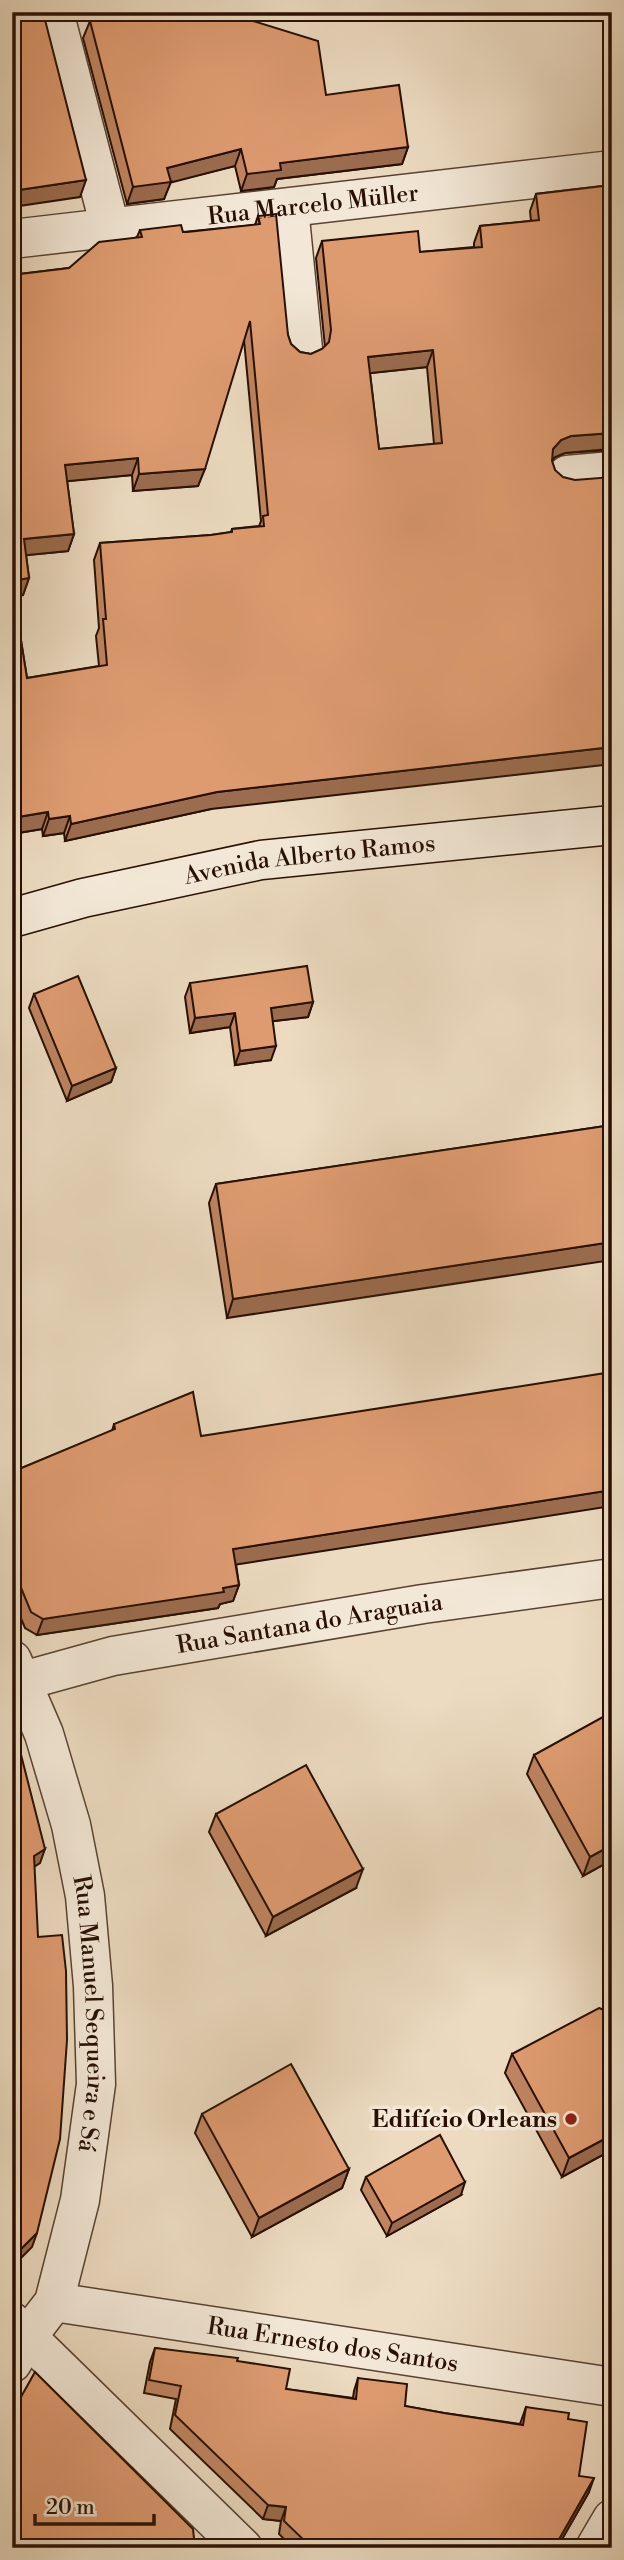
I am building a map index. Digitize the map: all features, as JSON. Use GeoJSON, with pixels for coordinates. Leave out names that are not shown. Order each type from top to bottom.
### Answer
{"type":"FeatureCollection","features":[{"type":"Feature","properties":{"kind":"street"},"geometry":{"type":"LineString","coordinates":[[54,12],[110,227]]}},
{"type":"Feature","properties":{"kind":"street","name":"Rua Marcelo Müller"},"geometry":{"type":"LineString","coordinates":[[12,239],[612,170]]}},
{"type":"Feature","properties":{"kind":"street"},"geometry":{"type":"LineString","coordinates":[[289,208],[303,349]]}},
{"type":"Feature","properties":{"kind":"street"},"geometry":{"type":"LineString","coordinates":[[567,474],[612,471]]}},
{"type":"Feature","properties":{"kind":"street","name":"Avenida Alberto Ramos"},"geometry":{"type":"LineString","coordinates":[[12,918],[83,898],[261,860],[612,825]]}},
{"type":"Feature","properties":{"kind":"street","name":"Rua Santana do Araguaia"},"geometry":{"type":"LineString","coordinates":[[15,1674],[423,1604],[612,1578]]}},
{"type":"Feature","properties":{"kind":"street","name":"Rua Manuel Sequeira e Sá"},"geometry":{"type":"LineString","coordinates":[[15,1674],[44,1734],[71,1825],[85,1896],[93,1986],[96,2084],[80,2200],[54,2302],[17,2341]]}},
{"type":"Feature","properties":{"kind":"street","name":"Rua Ernesto dos Santos"},"geometry":{"type":"LineString","coordinates":[[54,2302],[612,2387]]}},
{"type":"Feature","properties":{"kind":"street"},"geometry":{"type":"LineString","coordinates":[[17,2341],[236,2545]]}},
{"type":"Feature","properties":{"kind":"street"},"geometry":{"type":"LineString","coordinates":[[595,2548],[612,2519]]}},
{"type":"Feature","properties":{"kind":"building"},"geometry":{"type":"Polygon","coordinates":[[[12,12],[43,12],[86,180],[12,191],[12,12]]]}},
{"type":"Feature","properties":{"kind":"building"},"geometry":{"type":"Polygon","coordinates":[[[120,12],[248,12],[250,20],[318,41],[326,95],[399,85],[408,147],[280,163],[281,170],[247,174],[241,149],[167,168],[171,182],[133,187],[90,21],[120,12]]]}},
{"type":"Feature","properties":{"kind":"building"},"geometry":{"type":"Polygon","coordinates":[[[612,185],[612,433],[571,436],[561,440],[553,449],[552,461],[555,470],[563,477],[575,480],[612,477],[612,620],[607,621],[612,670],[612,747],[217,792],[71,824],[70,816],[49,819],[48,812],[12,818],[12,584],[27,678],[107,665],[100,543],[232,532],[232,529],[264,526],[263,516],[268,515],[250,321],[205,469],[139,474],[138,458],[65,465],[74,534],[24,539],[29,578],[12,581],[12,275],[69,268],[99,242],[142,237],[140,230],[181,225],[183,232],[187,232],[260,224],[258,216],[276,214],[288,335],[291,344],[300,352],[311,354],[329,342],[331,330],[322,241],[418,231],[420,252],[482,247],[480,226],[539,220],[536,194],[612,185]],[[433,350],[368,357],[379,449],[442,443],[433,350]]]}},
{"type":"Feature","properties":{"kind":"building"},"geometry":{"type":"Polygon","coordinates":[[[307,966],[313,1002],[271,1008],[276,1046],[240,1051],[235,1013],[195,1018],[190,983],[307,966]]]}},
{"type":"Feature","properties":{"kind":"building"},"geometry":{"type":"Polygon","coordinates":[[[78,976],[116,1068],[72,1086],[34,994],[78,976]]]}},
{"type":"Feature","properties":{"kind":"building"},"geometry":{"type":"Polygon","coordinates":[[[612,1125],[612,1242],[233,1299],[216,1184],[612,1125]]]}},
{"type":"Feature","properties":{"kind":"building"},"geometry":{"type":"Polygon","coordinates":[[[612,1372],[612,1490],[233,1549],[239,1585],[223,1588],[224,1592],[43,1619],[31,1612],[12,1566],[12,1472],[115,1429],[114,1424],[193,1392],[201,1436],[612,1372]]]}},
{"type":"Feature","properties":{"kind":"building"},"geometry":{"type":"Polygon","coordinates":[[[612,1712],[612,1845],[590,1857],[534,1755],[612,1712]]]}},
{"type":"Feature","properties":{"kind":"building"},"geometry":{"type":"Polygon","coordinates":[[[12,1737],[17,1739],[45,1849],[34,1856],[38,1937],[62,1935],[66,1971],[67,2040],[60,2139],[37,2233],[14,2256],[12,2255],[12,1737]]]}},
{"type":"Feature","properties":{"kind":"building"},"geometry":{"type":"Polygon","coordinates":[[[306,1765],[363,1869],[273,1917],[216,1814],[306,1765]]]}},
{"type":"Feature","properties":{"kind":"building","name":"Edifício Orleans"},"geometry":{"type":"Polygon","coordinates":[[[599,2008],[612,2013],[612,2135],[569,2158],[512,2054],[599,2008]]]}},
{"type":"Feature","properties":{"kind":"building"},"geometry":{"type":"Polygon","coordinates":[[[291,2064],[349,2169],[259,2218],[202,2114],[291,2064]]]}},
{"type":"Feature","properties":{"kind":"building"},"geometry":{"type":"Polygon","coordinates":[[[440,2135],[465,2182],[392,2223],[366,2177],[440,2135]]]}},
{"type":"Feature","properties":{"kind":"building"},"geometry":{"type":"Polygon","coordinates":[[[155,2348],[238,2358],[237,2361],[290,2369],[286,2389],[356,2399],[358,2378],[407,2384],[405,2406],[444,2413],[523,2425],[526,2407],[569,2413],[568,2419],[587,2422],[579,2476],[594,2478],[554,2548],[316,2548],[309,2545],[284,2521],[286,2507],[268,2505],[175,2415],[181,2386],[149,2380],[155,2348]]]}},
{"type":"Feature","properties":{"kind":"building"},"geometry":{"type":"Polygon","coordinates":[[[35,2372],[193,2529],[195,2548],[12,2548],[12,2413],[35,2372]]]}},
{"type":"Feature","properties":{"kind":"place","name":"Edifício Orleans"},"geometry":{"type":"Point","coordinates":[571,2119]}}]}
